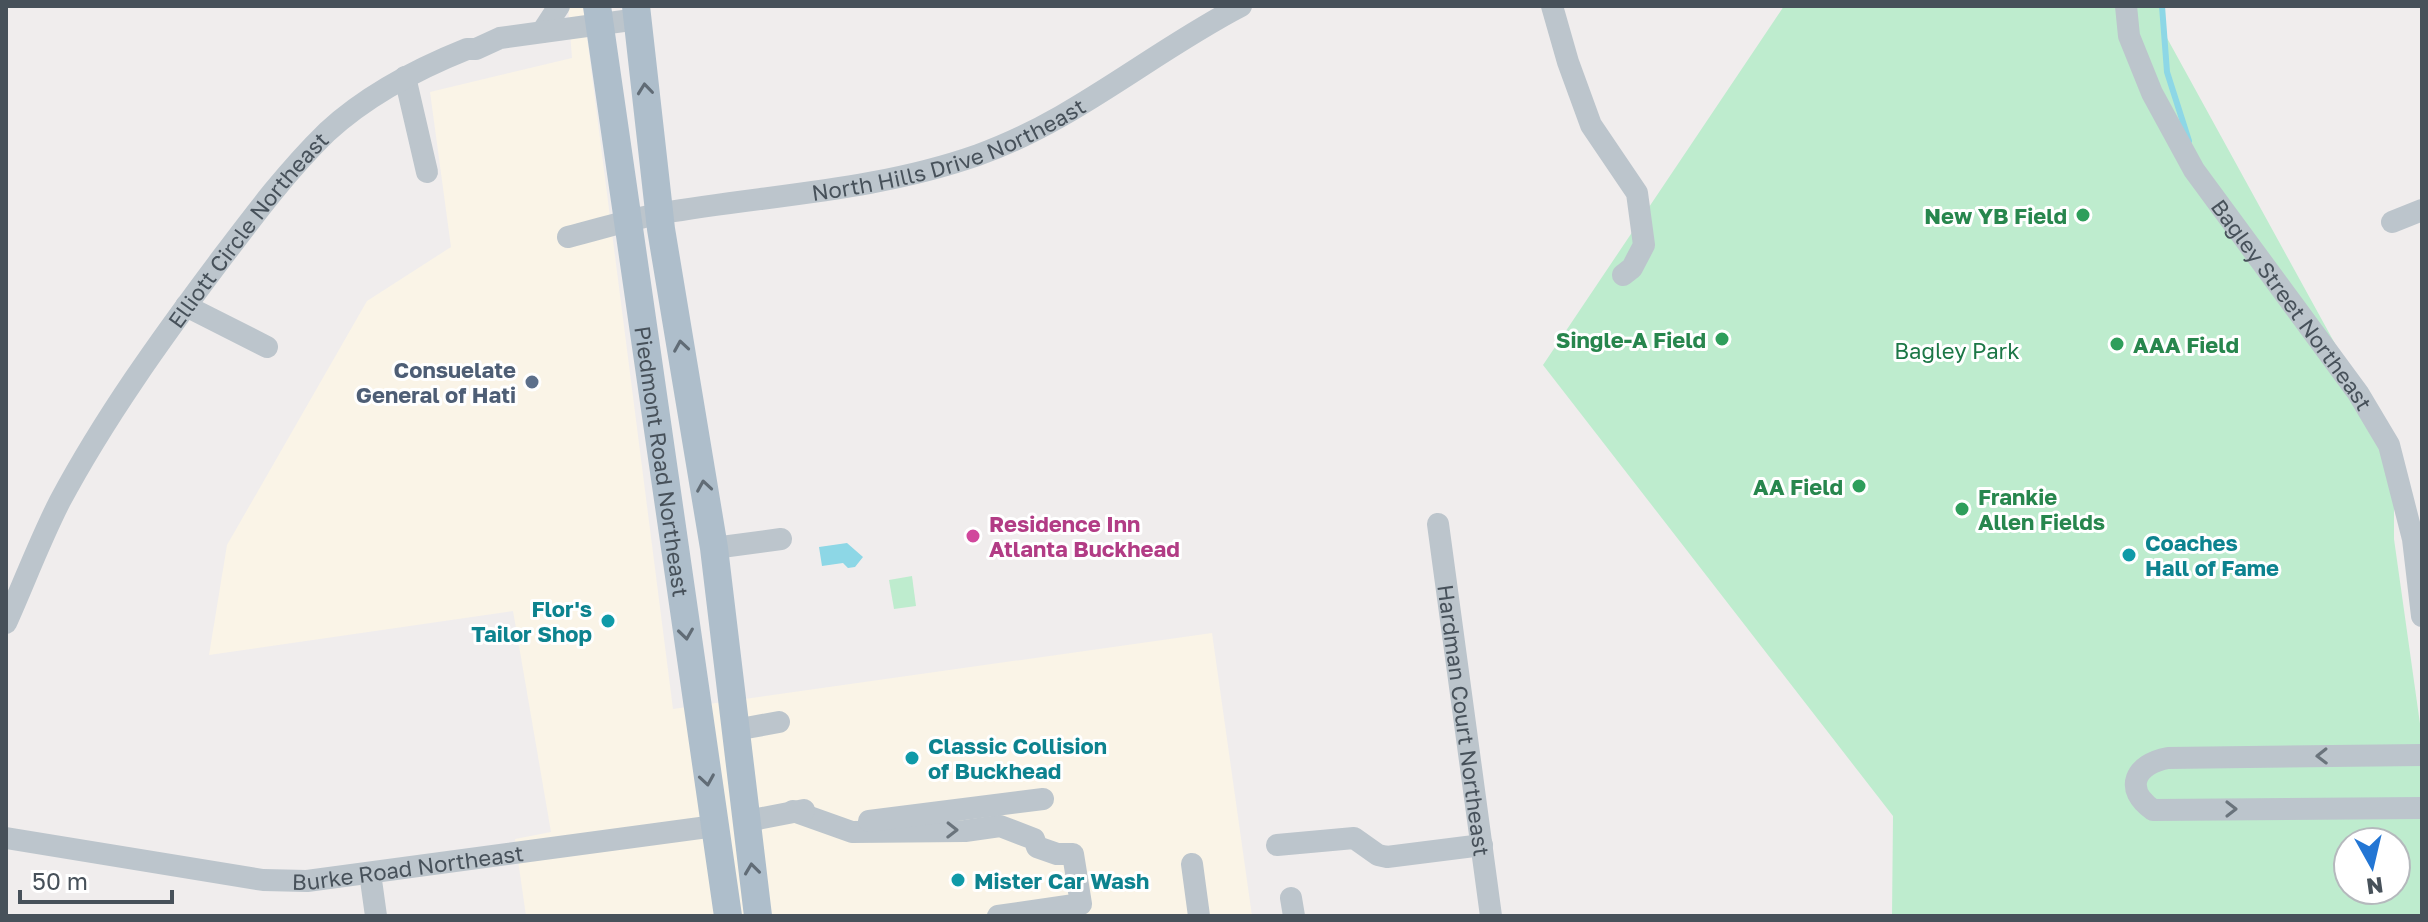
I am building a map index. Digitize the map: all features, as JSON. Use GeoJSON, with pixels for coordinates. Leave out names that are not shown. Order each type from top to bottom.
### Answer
{"type":"FeatureCollection","features":[{"type":"Feature","properties":{"kind":"main road","name":"Piedmont Road Northeast"},"geometry":{"type":"LineString","coordinates":[[637,12],[659,214],[714,548],[758,916]]}},
{"type":"Feature","properties":{"kind":"main road","name":"Piedmont Road Northeast"},"geometry":{"type":"LineString","coordinates":[[598,15],[728,916]]}},
{"type":"Feature","properties":{"kind":"street"},"geometry":{"type":"LineString","coordinates":[[542,32],[559,6]]}},
{"type":"Feature","properties":{"kind":"street","name":"North Hills Drive Northeast"},"geometry":{"type":"LineString","coordinates":[[568,237],[659,214],[884,181],[981,154],[1064,115],[1241,6]]}},
{"type":"Feature","properties":{"kind":"street"},"geometry":{"type":"LineString","coordinates":[[1552,6],[1591,125],[1637,193],[1644,245],[1632,268],[1623,275]]}},
{"type":"Feature","properties":{"kind":"street","name":"Bagley Street Northeast"},"geometry":{"type":"LineString","coordinates":[[2126,6],[2129,36],[2152,93],[2194,170],[2358,393],[2389,445],[2413,539],[2422,616]]}},
{"type":"Feature","properties":{"kind":"street","name":"Elliott Circle Northeast"},"geometry":{"type":"LineString","coordinates":[[6,623],[59,502],[108,417],[274,189],[328,131],[365,102],[405,77],[441,60],[500,38],[542,32],[598,15],[637,12]]}},
{"type":"Feature","properties":{"kind":"street"},"geometry":{"type":"LineString","coordinates":[[405,77],[427,172]]}},
{"type":"Feature","properties":{"kind":"street"},"geometry":{"type":"LineString","coordinates":[[2392,222],[2422,210]]}},
{"type":"Feature","properties":{"kind":"street"},"geometry":{"type":"LineString","coordinates":[[186,306],[267,347]]}},
{"type":"Feature","properties":{"kind":"street","name":"Hardman Court Northeast"},"geometry":{"type":"LineString","coordinates":[[1438,524],[1491,916]]}},
{"type":"Feature","properties":{"kind":"street"},"geometry":{"type":"LineString","coordinates":[[714,548],[781,539]]}},
{"type":"Feature","properties":{"kind":"street"},"geometry":{"type":"LineString","coordinates":[[735,730],[779,722]]}},
{"type":"Feature","properties":{"kind":"street"},"geometry":{"type":"LineString","coordinates":[[2422,755],[2168,758],[2144,766],[2137,776],[2136,791],[2141,801],[2153,810],[2422,808]]}},
{"type":"Feature","properties":{"kind":"street"},"geometry":{"type":"LineString","coordinates":[[747,821],[816,809],[864,821],[1043,799]]}},
{"type":"Feature","properties":{"kind":"street"},"geometry":{"type":"LineString","coordinates":[[793,811],[852,832],[965,831],[1000,826],[1034,839],[1039,836],[1062,842],[1073,854],[1081,904],[998,916]]}},
{"type":"Feature","properties":{"kind":"street","name":"Burke Road Northeast"},"geometry":{"type":"LineString","coordinates":[[6,838],[263,880],[307,881],[715,826]]}},
{"type":"Feature","properties":{"kind":"street"},"geometry":{"type":"LineString","coordinates":[[1277,845],[1354,838],[1378,855],[1387,857],[1482,845]]}},
{"type":"Feature","properties":{"kind":"street"},"geometry":{"type":"LineString","coordinates":[[1192,864],[1199,916]]}},
{"type":"Feature","properties":{"kind":"street"},"geometry":{"type":"LineString","coordinates":[[370,873],[376,916]]}},
{"type":"Feature","properties":{"kind":"shaded area"},"geometry":{"type":"Polygon","coordinates":[[[568,6],[583,6],[673,709],[1212,633],[1252,916],[526,916],[515,839],[551,832],[513,611],[209,655],[227,545],[367,301],[451,247],[430,92],[572,58],[568,6]]]}},
{"type":"Feature","properties":{"kind":"green space","name":"Bagley Park"},"geometry":{"type":"Polygon","coordinates":[[[1784,6],[2163,6],[2167,38],[2394,451],[2394,539],[2422,738],[2422,916],[1892,916],[1893,816],[1543,365],[1784,6]]]}},
{"type":"Feature","properties":{"kind":"green space"},"geometry":{"type":"Polygon","coordinates":[[[912,576],[916,606],[894,609],[889,580],[912,576]]]}},
{"type":"Feature","properties":{"kind":"water"},"geometry":{"type":"Polygon","coordinates":[[[847,543],[863,557],[855,567],[848,568],[843,563],[822,566],[819,547],[847,543]]]}},
{"type":"Feature","properties":{"kind":"waterway"},"geometry":{"type":"LineString","coordinates":[[2162,6],[2167,72],[2189,141]]}},
{"type":"Feature","properties":{"kind":"place","name":"New YB Field"},"geometry":{"type":"Point","coordinates":[2083,215]}},
{"type":"Feature","properties":{"kind":"place","name":"Single-A Field"},"geometry":{"type":"Point","coordinates":[1722,339]}},
{"type":"Feature","properties":{"kind":"place","name":"AAA Field"},"geometry":{"type":"Point","coordinates":[2117,344]}},
{"type":"Feature","properties":{"kind":"place","name":"Consuelate General of Hati"},"geometry":{"type":"Point","coordinates":[532,382]}},
{"type":"Feature","properties":{"kind":"place","name":"AA Field"},"geometry":{"type":"Point","coordinates":[1859,486]}},
{"type":"Feature","properties":{"kind":"place","name":"Frankie Allen Fields"},"geometry":{"type":"Point","coordinates":[1962,509]}},
{"type":"Feature","properties":{"kind":"place","name":"Residence Inn Atlanta Buckhead"},"geometry":{"type":"Point","coordinates":[973,536]}},
{"type":"Feature","properties":{"kind":"place","name":"Coaches Hall of Fame"},"geometry":{"type":"Point","coordinates":[2129,555]}},
{"type":"Feature","properties":{"kind":"place","name":"Flor's Tailor Shop"},"geometry":{"type":"Point","coordinates":[608,621]}},
{"type":"Feature","properties":{"kind":"place","name":"Classic Collision of Buckhead"},"geometry":{"type":"Point","coordinates":[912,758]}},
{"type":"Feature","properties":{"kind":"place","name":"Mister Car Wash"},"geometry":{"type":"Point","coordinates":[958,880]}}]}
